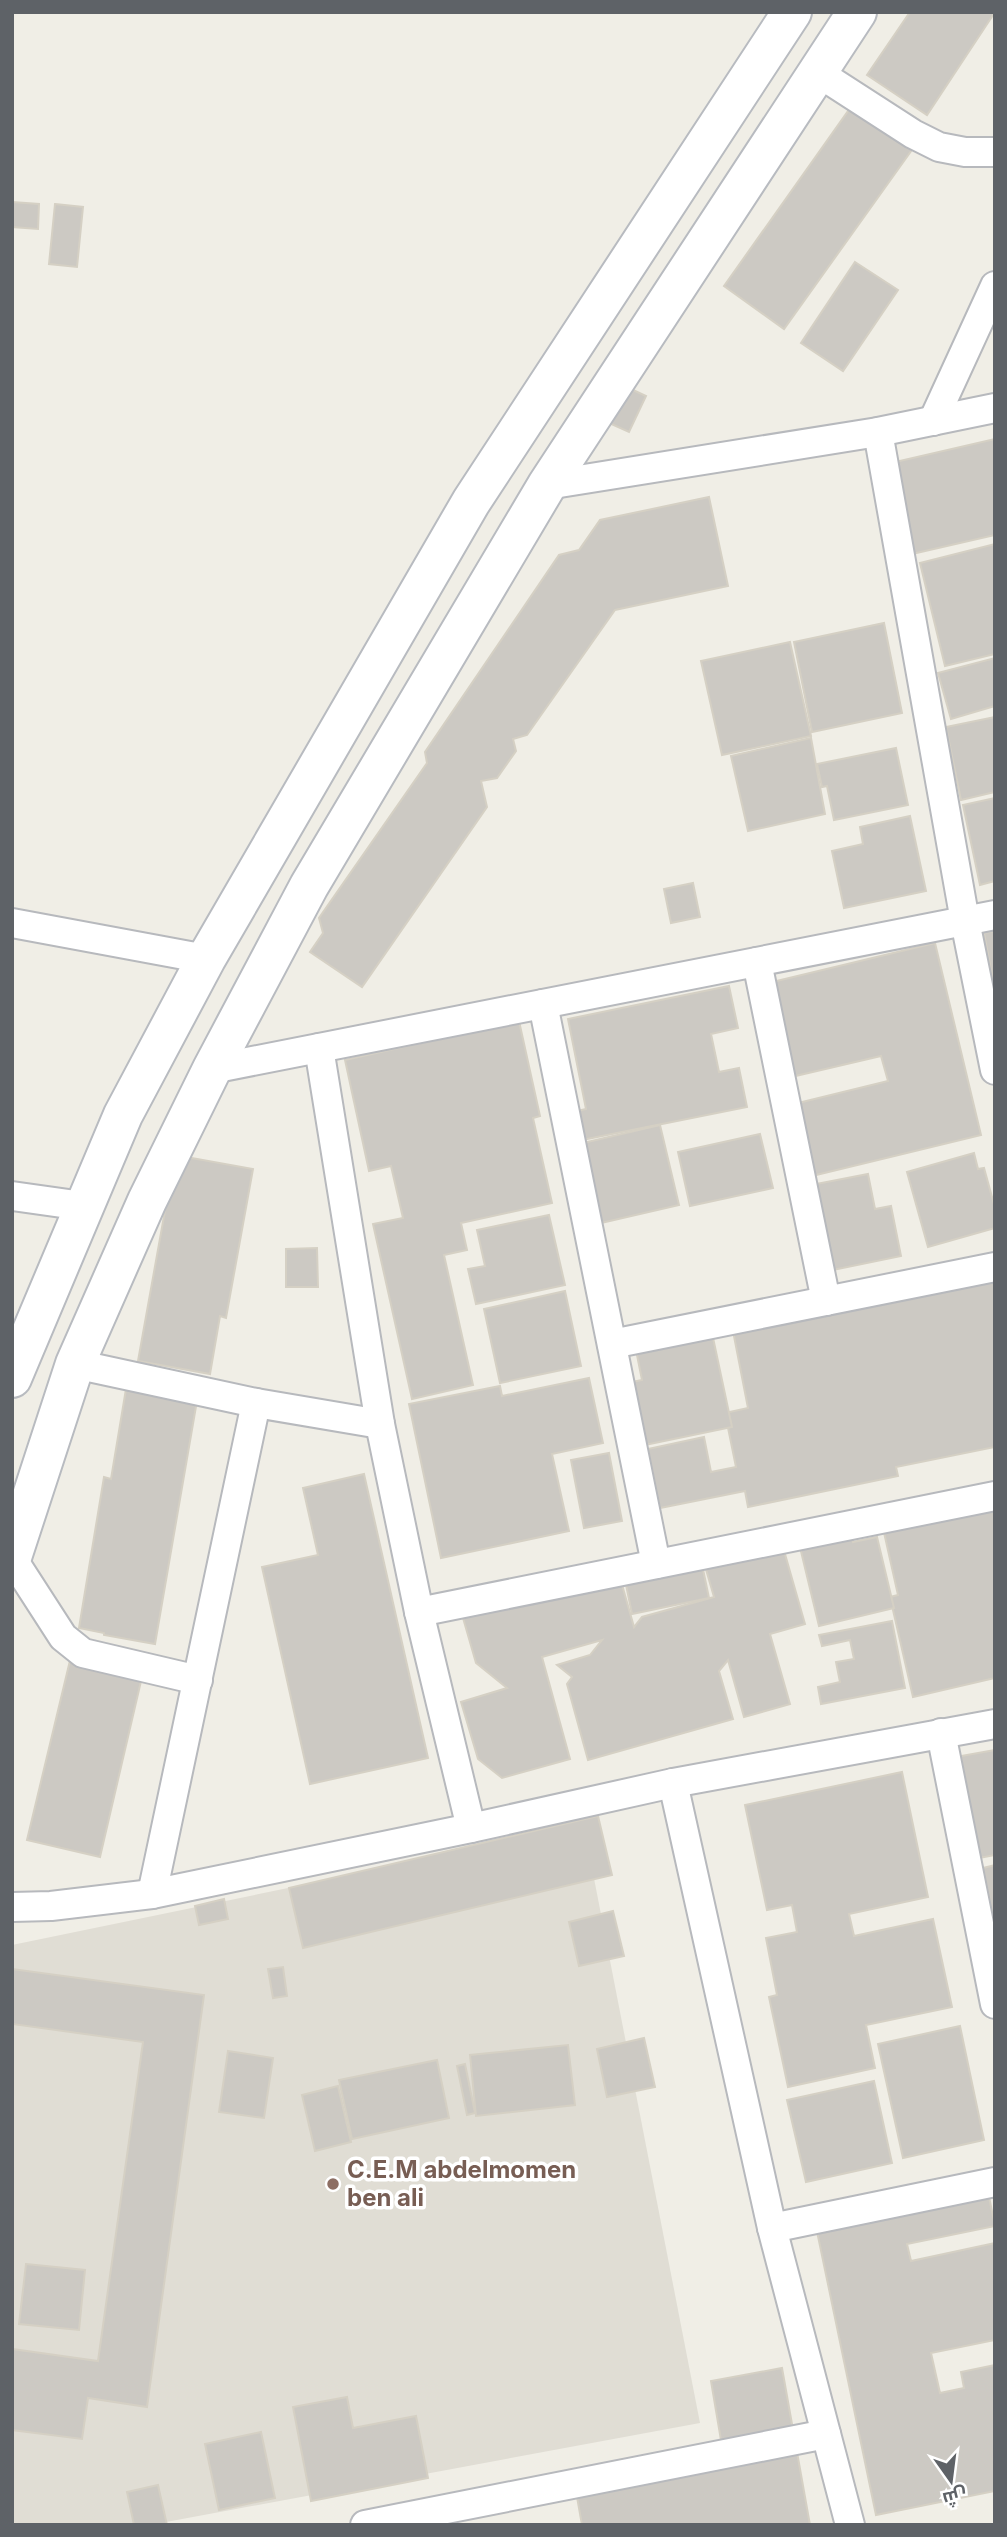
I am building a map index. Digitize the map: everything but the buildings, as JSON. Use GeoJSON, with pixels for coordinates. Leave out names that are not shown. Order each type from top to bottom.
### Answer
{"type":"FeatureCollection","features":[{"type":"Feature","properties":{"kind":"main road"},"geometry":{"type":"LineString","coordinates":[[12,1378],[123,1115],[206,959],[471,502],[792,12]]}},
{"type":"Feature","properties":{"kind":"main road"},"geometry":{"type":"LineString","coordinates":[[12,1558],[75,1364],[147,1201],[212,1069],[309,886],[547,485],[857,12]]}},
{"type":"Feature","properties":{"kind":"street"},"geometry":{"type":"LineString","coordinates":[[817,72],[913,134],[939,147],[965,152],[995,152]]}},
{"type":"Feature","properties":{"kind":"street"},"geometry":{"type":"LineString","coordinates":[[933,421],[995,286]]}},
{"type":"Feature","properties":{"kind":"street"},"geometry":{"type":"LineString","coordinates":[[547,485],[878,432],[995,408]]}},
{"type":"Feature","properties":{"kind":"street"},"geometry":{"type":"LineString","coordinates":[[878,432],[965,921],[995,1070]]}},
{"type":"Feature","properties":{"kind":"street"},"geometry":{"type":"LineString","coordinates":[[212,1069],[995,915]]}},
{"type":"Feature","properties":{"kind":"street"},"geometry":{"type":"LineString","coordinates":[[12,923],[206,959]]}},
{"type":"Feature","properties":{"kind":"street"},"geometry":{"type":"LineString","coordinates":[[757,962],[826,1301]]}},
{"type":"Feature","properties":{"kind":"street"},"geometry":{"type":"LineString","coordinates":[[543,1004],[656,1564]]}},
{"type":"Feature","properties":{"kind":"street"},"geometry":{"type":"LineString","coordinates":[[319,1048],[380,1424],[419,1612],[471,1828]]}},
{"type":"Feature","properties":{"kind":"street"},"geometry":{"type":"LineString","coordinates":[[12,1196],[83,1206]]}},
{"type":"Feature","properties":{"kind":"street"},"geometry":{"type":"LineString","coordinates":[[612,1344],[995,1267]]}},
{"type":"Feature","properties":{"kind":"street"},"geometry":{"type":"LineString","coordinates":[[75,1364],[256,1403],[380,1424]]}},
{"type":"Feature","properties":{"kind":"street"},"geometry":{"type":"LineString","coordinates":[[152,1894],[256,1403]]}},
{"type":"Feature","properties":{"kind":"street"},"geometry":{"type":"LineString","coordinates":[[419,1612],[995,1496]]}},
{"type":"Feature","properties":{"kind":"street"},"geometry":{"type":"LineString","coordinates":[[12,1558],[62,1637],[71,1646],[83,1653],[198,1680]]}},
{"type":"Feature","properties":{"kind":"street"},"geometry":{"type":"LineString","coordinates":[[12,1907],[51,1906],[152,1894],[673,1783],[995,1724]]}},
{"type":"Feature","properties":{"kind":"street"},"geometry":{"type":"LineString","coordinates":[[941,1733],[995,2004]]}},
{"type":"Feature","properties":{"kind":"street"},"geometry":{"type":"LineString","coordinates":[[673,1783],[772,2228],[850,2525]]}},
{"type":"Feature","properties":{"kind":"street"},"geometry":{"type":"LineString","coordinates":[[772,2228],[995,2182]]}},
{"type":"Feature","properties":{"kind":"street"},"geometry":{"type":"LineString","coordinates":[[365,2525],[826,2434]]}},
{"type":"Feature","properties":{"kind":"shaded area","name":"C.E.M abdelmomen ben ali"},"geometry":{"type":"Polygon","coordinates":[[[584,1827],[700,2423],[150,2525],[12,2525],[12,1945],[584,1827]]]}},
{"type":"Feature","properties":{"kind":"place","name":"C.E.M abdelmomen ben ali"},"geometry":{"type":"Point","coordinates":[333,2184]}}]}
